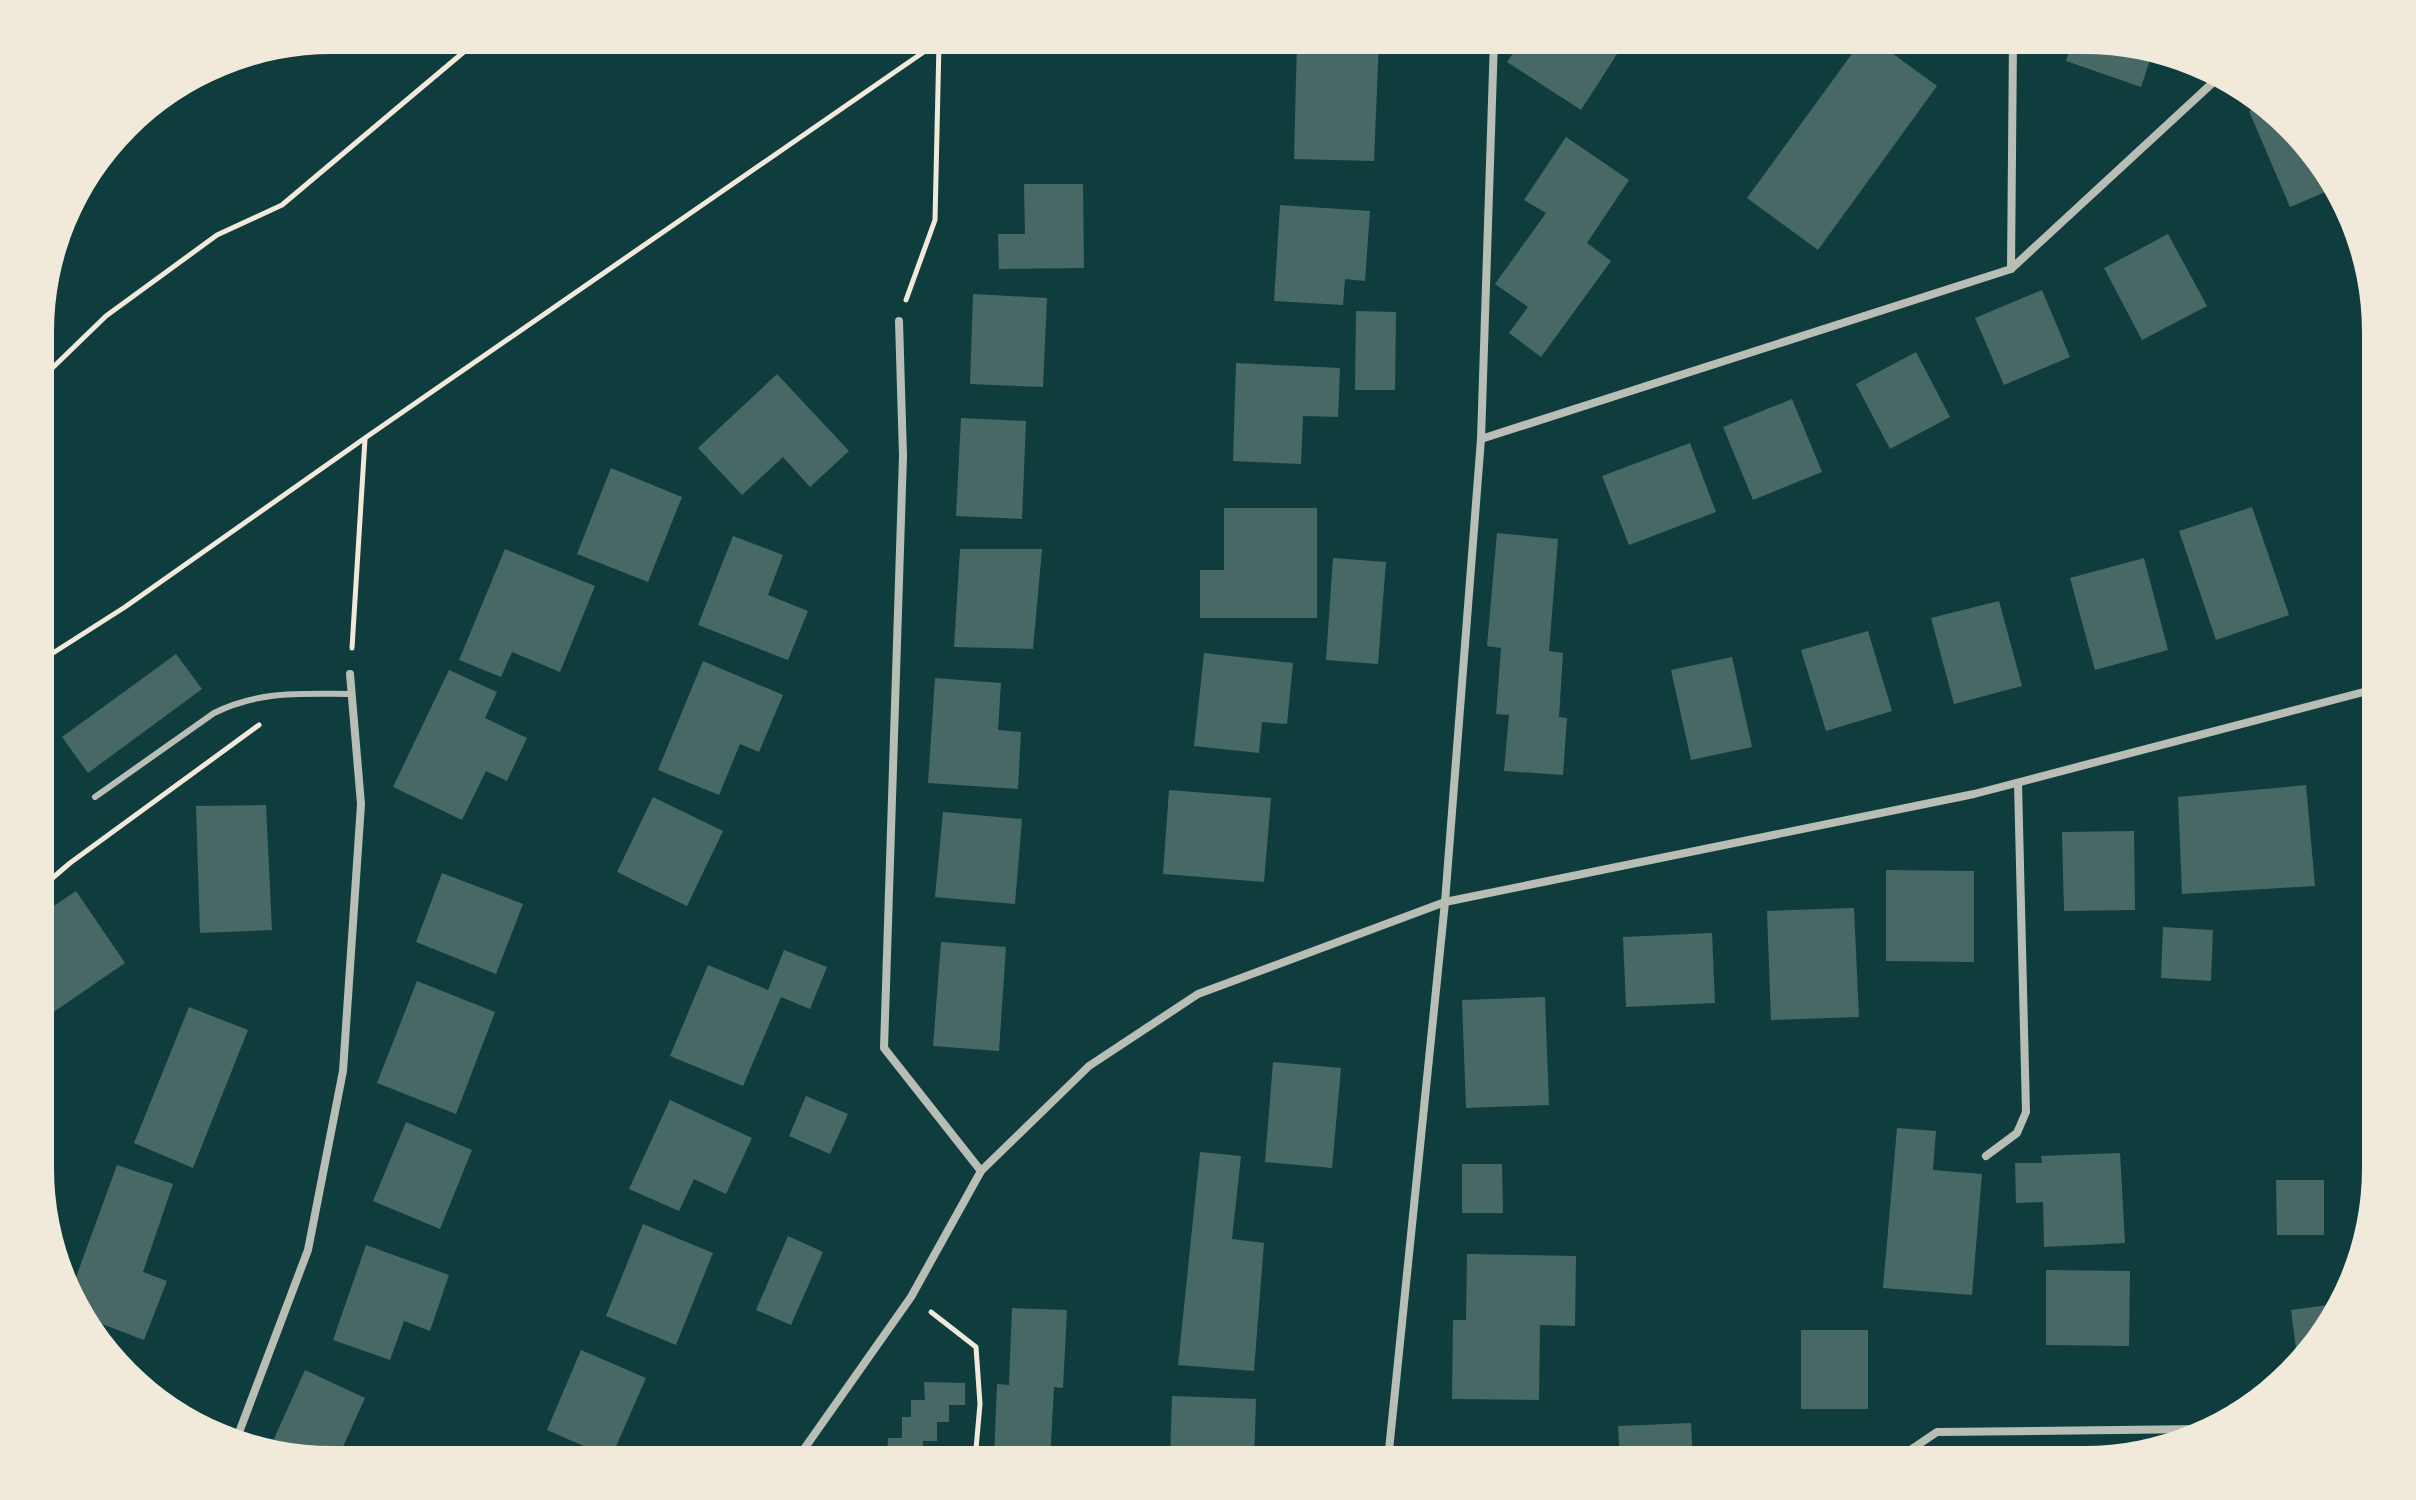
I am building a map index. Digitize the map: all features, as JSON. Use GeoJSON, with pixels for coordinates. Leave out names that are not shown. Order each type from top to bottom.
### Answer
{"type":"FeatureCollection","features":[{"type":"Feature","properties":{"kind":"street"},"geometry":{"type":"LineString","coordinates":[[1389,1445],[1445,902],[1481,439],[1494,54]]}},
{"type":"Feature","properties":{"kind":"street"},"geometry":{"type":"LineString","coordinates":[[2011,269],[2013,54]]}},
{"type":"Feature","properties":{"kind":"street"},"geometry":{"type":"LineString","coordinates":[[1481,439],[2011,269],[2210,85]]}},
{"type":"Feature","properties":{"kind":"street"},"geometry":{"type":"LineString","coordinates":[[899,321],[903,456],[884,1048],[981,1171]]}},
{"type":"Feature","properties":{"kind":"street"},"geometry":{"type":"LineString","coordinates":[[240,1430],[308,1250],[343,1071],[361,804],[350,674]]}},
{"type":"Feature","properties":{"kind":"street"},"geometry":{"type":"LineString","coordinates":[[806,1446],[911,1297],[981,1171],[1089,1066],[1198,994],[1445,902],[1959,798],[2361,693]]}},
{"type":"Feature","properties":{"kind":"street"},"geometry":{"type":"LineString","coordinates":[[1986,1156],[2017,1133],[2026,1112],[2018,783]]}},
{"type":"Feature","properties":{"kind":"street"},"geometry":{"type":"LineString","coordinates":[[1918,1445],[1937,1432],[2178,1429]]}},
{"type":"Feature","properties":{"kind":"lane"},"geometry":{"type":"LineString","coordinates":[[95,797],[231,704],[275,695],[352,694]]}},
{"type":"Feature","properties":{"kind":"path"},"geometry":{"type":"LineString","coordinates":[[54,366],[106,316],[217,235],[282,205],[461,54]]}},
{"type":"Feature","properties":{"kind":"path"},"geometry":{"type":"LineString","coordinates":[[54,652],[125,607],[921,54]]}},
{"type":"Feature","properties":{"kind":"path"},"geometry":{"type":"LineString","coordinates":[[899,321],[935,220],[940,54]]}},
{"type":"Feature","properties":{"kind":"path"},"geometry":{"type":"LineString","coordinates":[[350,674],[365,438]]}},
{"type":"Feature","properties":{"kind":"path"},"geometry":{"type":"LineString","coordinates":[[54,877],[262,723]]}},
{"type":"Feature","properties":{"kind":"path"},"geometry":{"type":"LineString","coordinates":[[911,1297],[976,1347],[980,1404],[976,1446]]}},
{"type":"Feature","properties":{"kind":"building"},"geometry":{"type":"Polygon","coordinates":[[[1297,54],[1378,54],[1374,161],[1294,159],[1297,54]]]}},
{"type":"Feature","properties":{"kind":"building"},"geometry":{"type":"Polygon","coordinates":[[[1512,54],[1617,54],[1581,110],[1507,62],[1512,54]]]}},
{"type":"Feature","properties":{"kind":"building"},"geometry":{"type":"Polygon","coordinates":[[[1852,54],[1893,54],[1937,86],[1818,250],[1747,198],[1852,54]]]}},
{"type":"Feature","properties":{"kind":"building"},"geometry":{"type":"Polygon","coordinates":[[[2068,54],[2084,54],[2149,62],[2141,87],[2066,61],[2068,54]]]}},
{"type":"Feature","properties":{"kind":"building"},"geometry":{"type":"Polygon","coordinates":[[[2249,111],[2280,136],[2325,192],[2290,207],[2249,111]]]}},
{"type":"Feature","properties":{"kind":"building"},"geometry":{"type":"Polygon","coordinates":[[[1566,137],[1629,180],[1587,243],[1611,261],[1541,357],[1509,333],[1528,307],[1495,284],[1546,213],[1524,200],[1566,137]]]}},
{"type":"Feature","properties":{"kind":"building"},"geometry":{"type":"Polygon","coordinates":[[[1024,184],[1083,184],[1084,268],[999,269],[998,234],[1025,234],[1024,184]]]}},
{"type":"Feature","properties":{"kind":"building"},"geometry":{"type":"Polygon","coordinates":[[[1280,205],[1370,211],[1365,281],[1345,279],[1343,305],[1274,301],[1280,205]]]}},
{"type":"Feature","properties":{"kind":"building"},"geometry":{"type":"Polygon","coordinates":[[[2168,234],[2207,306],[2142,340],[2104,268],[2168,234]]]}},
{"type":"Feature","properties":{"kind":"building"},"geometry":{"type":"Polygon","coordinates":[[[2042,290],[2070,357],[2004,385],[1975,318],[2042,290]]]}},
{"type":"Feature","properties":{"kind":"building"},"geometry":{"type":"Polygon","coordinates":[[[973,294],[1047,298],[1043,387],[970,384],[973,294]]]}},
{"type":"Feature","properties":{"kind":"building"},"geometry":{"type":"Polygon","coordinates":[[[1356,311],[1396,312],[1395,390],[1355,390],[1356,311]]]}},
{"type":"Feature","properties":{"kind":"building"},"geometry":{"type":"Polygon","coordinates":[[[1916,352],[1950,417],[1890,449],[1856,384],[1916,352]]]}},
{"type":"Feature","properties":{"kind":"building"},"geometry":{"type":"Polygon","coordinates":[[[1236,363],[1340,368],[1338,417],[1303,416],[1301,464],[1233,461],[1236,363]]]}},
{"type":"Feature","properties":{"kind":"building"},"geometry":{"type":"Polygon","coordinates":[[[777,374],[849,451],[810,487],[783,457],[742,495],[698,448],[777,374]]]}},
{"type":"Feature","properties":{"kind":"building"},"geometry":{"type":"Polygon","coordinates":[[[1792,399],[1822,472],[1753,500],[1723,427],[1792,399]]]}},
{"type":"Feature","properties":{"kind":"building"},"geometry":{"type":"Polygon","coordinates":[[[961,418],[1026,421],[1022,519],[956,516],[961,418]]]}},
{"type":"Feature","properties":{"kind":"building"},"geometry":{"type":"Polygon","coordinates":[[[1690,443],[1716,512],[1629,545],[1602,476],[1690,443]]]}},
{"type":"Feature","properties":{"kind":"building"},"geometry":{"type":"Polygon","coordinates":[[[611,468],[682,497],[648,582],[577,554],[611,468]]]}},
{"type":"Feature","properties":{"kind":"building"},"geometry":{"type":"Polygon","coordinates":[[[2252,507],[2289,615],[2216,640],[2179,531],[2252,507]]]}},
{"type":"Feature","properties":{"kind":"building"},"geometry":{"type":"Polygon","coordinates":[[[1224,508],[1317,508],[1317,618],[1200,618],[1200,570],[1224,570],[1224,508]]]}},
{"type":"Feature","properties":{"kind":"building"},"geometry":{"type":"Polygon","coordinates":[[[1497,533],[1558,539],[1549,651],[1563,653],[1559,717],[1567,718],[1563,775],[1504,771],[1509,715],[1496,714],[1501,648],[1487,646],[1497,533]]]}},
{"type":"Feature","properties":{"kind":"building"},"geometry":{"type":"Polygon","coordinates":[[[733,536],[783,555],[768,595],[808,611],[788,660],[698,625],[733,536]]]}},
{"type":"Feature","properties":{"kind":"building"},"geometry":{"type":"Polygon","coordinates":[[[505,549],[595,586],[560,672],[512,652],[501,677],[459,660],[505,549]]]}},
{"type":"Feature","properties":{"kind":"building"},"geometry":{"type":"Polygon","coordinates":[[[960,549],[1042,549],[1033,649],[954,647],[960,549]]]}},
{"type":"Feature","properties":{"kind":"building"},"geometry":{"type":"Polygon","coordinates":[[[1333,558],[1386,562],[1378,664],[1326,660],[1333,558]]]}},
{"type":"Feature","properties":{"kind":"building"},"geometry":{"type":"Polygon","coordinates":[[[2144,558],[2168,650],[2095,670],[2070,578],[2144,558]]]}},
{"type":"Feature","properties":{"kind":"building"},"geometry":{"type":"Polygon","coordinates":[[[1999,601],[2022,686],[1954,704],[1931,618],[1999,601]]]}},
{"type":"Feature","properties":{"kind":"building"},"geometry":{"type":"Polygon","coordinates":[[[1868,631],[1892,711],[1826,731],[1801,650],[1868,631]]]}},
{"type":"Feature","properties":{"kind":"building"},"geometry":{"type":"Polygon","coordinates":[[[1204,653],[1293,663],[1287,724],[1262,722],[1259,753],[1194,746],[1204,653]]]}},
{"type":"Feature","properties":{"kind":"building"},"geometry":{"type":"Polygon","coordinates":[[[176,654],[202,689],[88,773],[62,737],[176,654]]]}},
{"type":"Feature","properties":{"kind":"building"},"geometry":{"type":"Polygon","coordinates":[[[1732,657],[1752,747],[1691,760],[1671,670],[1732,657]]]}},
{"type":"Feature","properties":{"kind":"building"},"geometry":{"type":"Polygon","coordinates":[[[703,661],[783,695],[759,752],[740,744],[719,795],[658,770],[703,661]]]}},
{"type":"Feature","properties":{"kind":"building"},"geometry":{"type":"Polygon","coordinates":[[[449,670],[497,692],[485,718],[527,738],[507,781],[486,771],[462,820],[393,787],[449,670]]]}},
{"type":"Feature","properties":{"kind":"building"},"geometry":{"type":"Polygon","coordinates":[[[935,678],[1001,683],[998,730],[1021,732],[1018,789],[928,783],[935,678]]]}},
{"type":"Feature","properties":{"kind":"building"},"geometry":{"type":"Polygon","coordinates":[[[2306,785],[2315,886],[2182,894],[2178,797],[2306,785]]]}},
{"type":"Feature","properties":{"kind":"building"},"geometry":{"type":"Polygon","coordinates":[[[1169,790],[1271,798],[1264,882],[1163,874],[1169,790]]]}},
{"type":"Feature","properties":{"kind":"building"},"geometry":{"type":"Polygon","coordinates":[[[653,797],[723,831],[687,906],[617,872],[653,797]]]}},
{"type":"Feature","properties":{"kind":"building"},"geometry":{"type":"Polygon","coordinates":[[[266,805],[272,930],[200,933],[196,806],[266,805]]]}},
{"type":"Feature","properties":{"kind":"building"},"geometry":{"type":"Polygon","coordinates":[[[943,812],[1022,819],[1015,904],[935,897],[943,812]]]}},
{"type":"Feature","properties":{"kind":"building"},"geometry":{"type":"Polygon","coordinates":[[[2134,831],[2135,910],[2064,911],[2062,832],[2134,831]]]}},
{"type":"Feature","properties":{"kind":"building"},"geometry":{"type":"Polygon","coordinates":[[[1886,870],[1974,871],[1974,962],[1886,961],[1886,870]]]}},
{"type":"Feature","properties":{"kind":"building"},"geometry":{"type":"Polygon","coordinates":[[[442,873],[523,904],[496,974],[416,942],[442,873]]]}},
{"type":"Feature","properties":{"kind":"building"},"geometry":{"type":"Polygon","coordinates":[[[76,891],[125,963],[54,1012],[54,906],[76,891]]]}},
{"type":"Feature","properties":{"kind":"building"},"geometry":{"type":"Polygon","coordinates":[[[1854,908],[1859,1017],[1771,1020],[1767,911],[1854,908]]]}},
{"type":"Feature","properties":{"kind":"building"},"geometry":{"type":"Polygon","coordinates":[[[2163,927],[2213,930],[2211,981],[2161,978],[2163,927]]]}},
{"type":"Feature","properties":{"kind":"building"},"geometry":{"type":"Polygon","coordinates":[[[1712,933],[1715,1003],[1626,1007],[1623,937],[1712,933]]]}},
{"type":"Feature","properties":{"kind":"building"},"geometry":{"type":"Polygon","coordinates":[[[941,942],[1006,947],[999,1051],[933,1046],[941,942]]]}},
{"type":"Feature","properties":{"kind":"building"},"geometry":{"type":"Polygon","coordinates":[[[784,950],[827,967],[810,1009],[781,997],[743,1086],[670,1056],[708,965],[768,990],[784,950]]]}},
{"type":"Feature","properties":{"kind":"building"},"geometry":{"type":"Polygon","coordinates":[[[417,981],[495,1012],[456,1114],[377,1083],[417,981]]]}},
{"type":"Feature","properties":{"kind":"building"},"geometry":{"type":"Polygon","coordinates":[[[1545,997],[1549,1105],[1466,1108],[1462,1000],[1545,997]]]}},
{"type":"Feature","properties":{"kind":"building"},"geometry":{"type":"Polygon","coordinates":[[[189,1007],[248,1030],[193,1168],[134,1143],[189,1007]]]}},
{"type":"Feature","properties":{"kind":"building"},"geometry":{"type":"Polygon","coordinates":[[[1273,1062],[1341,1068],[1332,1168],[1265,1162],[1273,1062]]]}},
{"type":"Feature","properties":{"kind":"building"},"geometry":{"type":"Polygon","coordinates":[[[806,1096],[848,1114],[830,1154],[789,1136],[806,1096]]]}},
{"type":"Feature","properties":{"kind":"building"},"geometry":{"type":"Polygon","coordinates":[[[670,1100],[752,1138],[726,1194],[694,1179],[679,1211],[629,1189],[670,1100]]]}},
{"type":"Feature","properties":{"kind":"building"},"geometry":{"type":"Polygon","coordinates":[[[406,1122],[472,1150],[440,1229],[373,1201],[406,1122]]]}},
{"type":"Feature","properties":{"kind":"building"},"geometry":{"type":"Polygon","coordinates":[[[1897,1128],[1936,1131],[1933,1170],[1982,1174],[1972,1295],[1883,1288],[1897,1128]]]}},
{"type":"Feature","properties":{"kind":"building"},"geometry":{"type":"Polygon","coordinates":[[[1200,1152],[1241,1156],[1232,1239],[1264,1243],[1254,1371],[1178,1365],[1200,1152]]]}},
{"type":"Feature","properties":{"kind":"building"},"geometry":{"type":"Polygon","coordinates":[[[2120,1153],[2125,1243],[2044,1247],[2043,1202],[2016,1203],[2015,1163],[2042,1163],[2041,1156],[2120,1153]]]}},
{"type":"Feature","properties":{"kind":"building"},"geometry":{"type":"Polygon","coordinates":[[[1462,1164],[1502,1164],[1503,1213],[1462,1213],[1462,1164]]]}},
{"type":"Feature","properties":{"kind":"building"},"geometry":{"type":"Polygon","coordinates":[[[117,1165],[173,1184],[143,1272],[167,1281],[144,1340],[103,1324],[76,1277],[117,1165]]]}},
{"type":"Feature","properties":{"kind":"building"},"geometry":{"type":"Polygon","coordinates":[[[2276,1180],[2324,1180],[2324,1235],[2277,1235],[2276,1180]]]}},
{"type":"Feature","properties":{"kind":"building"},"geometry":{"type":"Polygon","coordinates":[[[643,1224],[713,1253],[676,1345],[606,1316],[643,1224]]]}},
{"type":"Feature","properties":{"kind":"building"},"geometry":{"type":"Polygon","coordinates":[[[788,1236],[823,1252],[791,1325],[756,1310],[788,1236]]]}},
{"type":"Feature","properties":{"kind":"building"},"geometry":{"type":"Polygon","coordinates":[[[366,1245],[449,1275],[430,1331],[404,1321],[390,1360],[333,1340],[366,1245]]]}},
{"type":"Feature","properties":{"kind":"building"},"geometry":{"type":"Polygon","coordinates":[[[1467,1254],[1576,1256],[1575,1326],[1540,1325],[1539,1400],[1452,1399],[1453,1320],[1466,1320],[1467,1254]]]}},
{"type":"Feature","properties":{"kind":"building"},"geometry":{"type":"Polygon","coordinates":[[[2046,1270],[2130,1271],[2129,1346],[2046,1345],[2046,1270]]]}},
{"type":"Feature","properties":{"kind":"building"},"geometry":{"type":"Polygon","coordinates":[[[2325,1306],[2296,1347],[2291,1310],[2325,1306]]]}},
{"type":"Feature","properties":{"kind":"building"},"geometry":{"type":"Polygon","coordinates":[[[1012,1308],[1067,1310],[1063,1388],[1054,1387],[1051,1446],[994,1446],[997,1384],[1009,1385],[1012,1308]]]}},
{"type":"Feature","properties":{"kind":"building"},"geometry":{"type":"Polygon","coordinates":[[[1801,1330],[1868,1330],[1868,1409],[1801,1409],[1801,1330]]]}},
{"type":"Feature","properties":{"kind":"building"},"geometry":{"type":"Polygon","coordinates":[[[581,1350],[646,1378],[616,1446],[583,1446],[547,1430],[581,1350]]]}},
{"type":"Feature","properties":{"kind":"building"},"geometry":{"type":"Polygon","coordinates":[[[305,1370],[365,1398],[343,1446],[274,1440],[305,1370]]]}},
{"type":"Feature","properties":{"kind":"building"},"geometry":{"type":"Polygon","coordinates":[[[924,1382],[965,1383],[965,1405],[949,1405],[949,1422],[937,1422],[937,1441],[923,1441],[923,1446],[888,1446],[888,1438],[902,1438],[902,1417],[911,1417],[911,1400],[925,1400],[924,1382]]]}},
{"type":"Feature","properties":{"kind":"building"},"geometry":{"type":"Polygon","coordinates":[[[1172,1396],[1256,1399],[1254,1445],[1170,1446],[1172,1396]]]}},
{"type":"Feature","properties":{"kind":"building"},"geometry":{"type":"Polygon","coordinates":[[[1691,1423],[1692,1445],[1619,1445],[1618,1426],[1691,1423]]]}}]}
